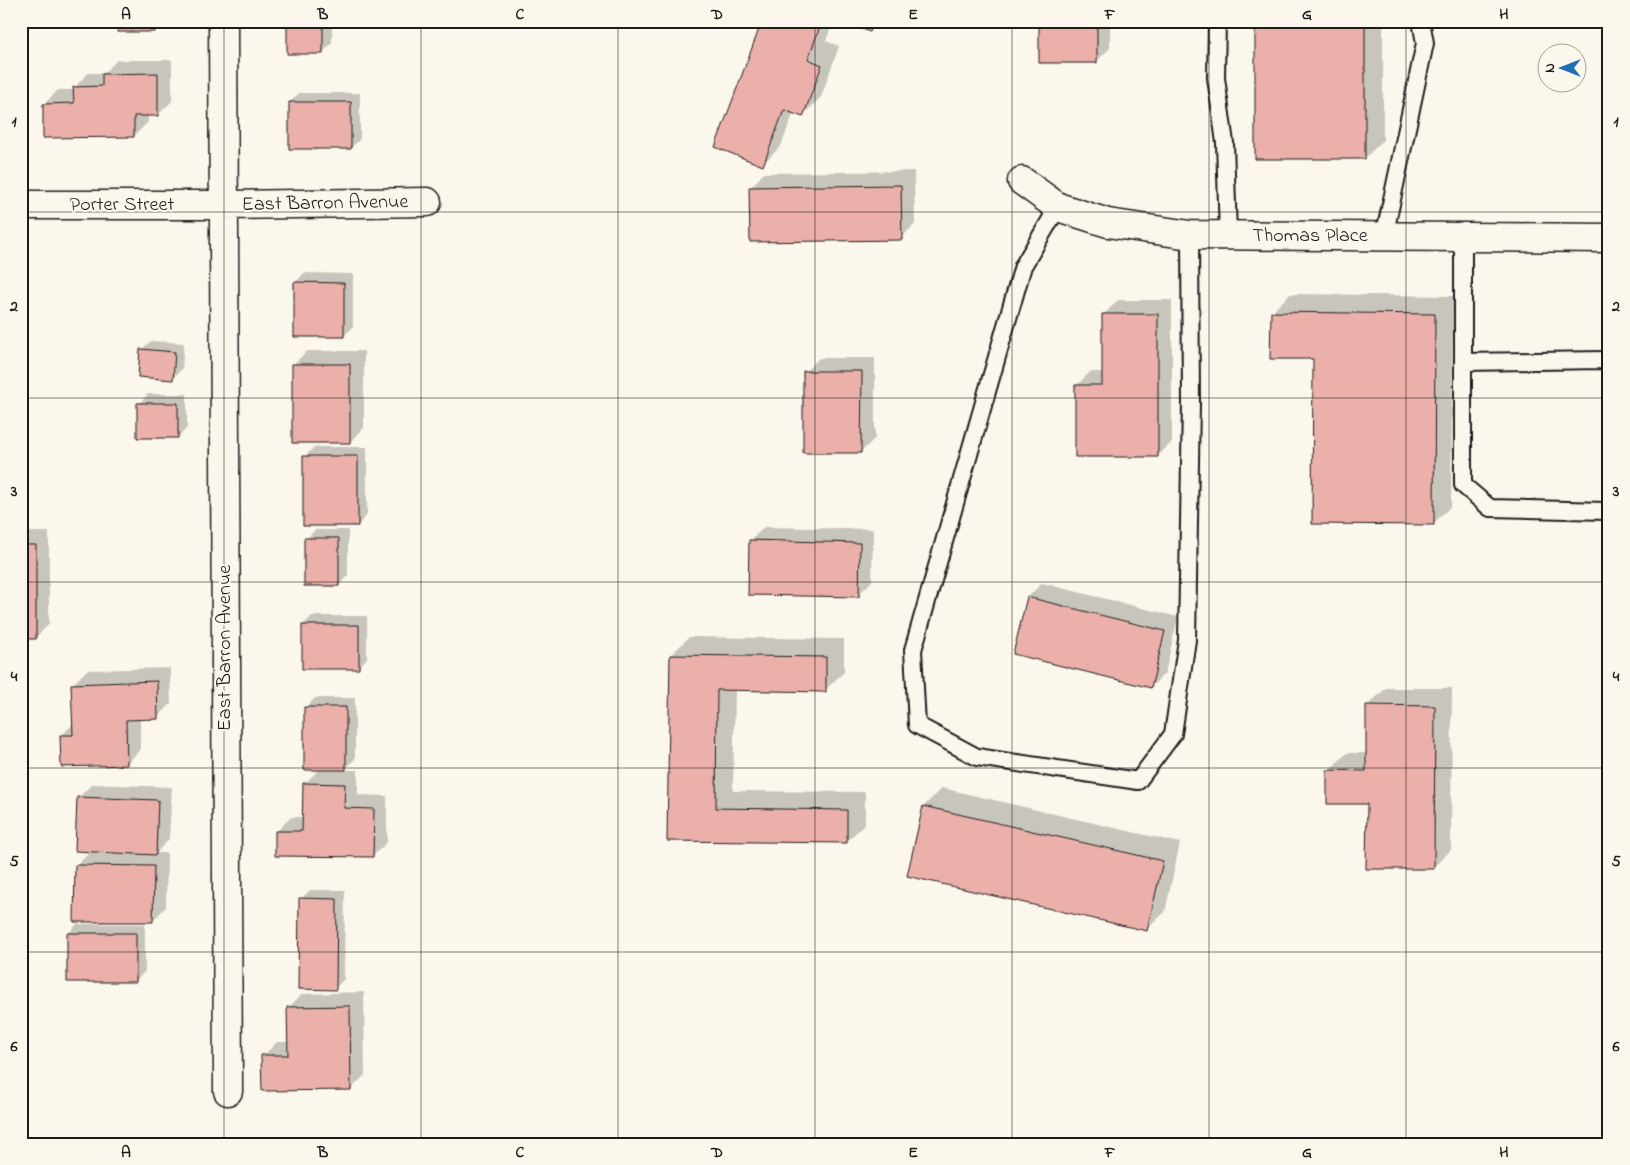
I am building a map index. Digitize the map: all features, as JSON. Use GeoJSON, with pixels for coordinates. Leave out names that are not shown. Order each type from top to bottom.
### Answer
{"type":"FeatureCollection","features":[{"type":"Feature","properties":{"kind":"street","name":"East Barron Avenue"},"geometry":{"type":"LineString","coordinates":[[223,21],[228,1091]]}},
{"type":"Feature","properties":{"kind":"street","name":"Thomas Place"},"geometry":{"type":"LineString","coordinates":[[1022,181],[1058,207],[1108,223],[1190,235],[1609,238]]}},
{"type":"Feature","properties":{"kind":"street","name":"East Barron Avenue"},"geometry":{"type":"LineString","coordinates":[[223,205],[427,202]]}},
{"type":"Feature","properties":{"kind":"street","name":"Porter Street"},"geometry":{"type":"LineString","coordinates":[[21,205],[223,205]]}},
{"type":"Feature","properties":{"kind":"lane"},"geometry":{"type":"LineString","coordinates":[[1216,21],[1216,78],[1225,143],[1228,235]]}},
{"type":"Feature","properties":{"kind":"lane"},"geometry":{"type":"LineString","coordinates":[[1385,237],[1425,43],[1421,21]]}},
{"type":"Feature","properties":{"kind":"lane"},"geometry":{"type":"LineString","coordinates":[[1058,207],[1023,266],[913,650],[917,725],[977,757],[1138,781],[1173,734],[1187,640],[1191,403],[1190,235]]}},
{"type":"Feature","properties":{"kind":"lane"},"geometry":{"type":"LineString","coordinates":[[1463,237],[1463,486],[1490,508],[1606,511],[1609,509]]}},
{"type":"Feature","properties":{"kind":"lane"},"geometry":{"type":"LineString","coordinates":[[1463,362],[1604,360],[1609,365]]}},
{"type":"Feature","properties":{"kind":"building"},"geometry":{"type":"Polygon","coordinates":[[[118,21],[155,21],[155,32],[118,32],[118,21]]]}},
{"type":"Feature","properties":{"kind":"building"},"geometry":{"type":"Polygon","coordinates":[[[287,21],[323,21],[323,54],[287,54],[287,21]]]}},
{"type":"Feature","properties":{"kind":"building"},"geometry":{"type":"Polygon","coordinates":[[[762,21],[822,21],[808,59],[822,65],[803,117],[784,110],[763,166],[715,147],[762,21]]]}},
{"type":"Feature","properties":{"kind":"building"},"geometry":{"type":"Polygon","coordinates":[[[840,21],[875,21],[870,32],[840,21]]]}},
{"type":"Feature","properties":{"kind":"building"},"geometry":{"type":"Polygon","coordinates":[[[1039,21],[1097,21],[1097,63],[1039,63],[1039,21]]]}},
{"type":"Feature","properties":{"kind":"building"},"geometry":{"type":"Polygon","coordinates":[[[1255,21],[1365,21],[1365,159],[1255,159],[1255,21]]]}},
{"type":"Feature","properties":{"kind":"building"},"geometry":{"type":"Polygon","coordinates":[[[158,73],[158,116],[134,116],[134,137],[43,138],[43,104],[74,103],[73,87],[102,86],[102,74],[158,73]]]}},
{"type":"Feature","properties":{"kind":"building"},"geometry":{"type":"Polygon","coordinates":[[[289,102],[351,102],[351,149],[289,149],[289,102]]]}},
{"type":"Feature","properties":{"kind":"building"},"geometry":{"type":"Polygon","coordinates":[[[901,185],[902,240],[750,242],[749,187],[901,185]]]}},
{"type":"Feature","properties":{"kind":"building"},"geometry":{"type":"Polygon","coordinates":[[[294,282],[344,283],[344,337],[294,337],[294,282]]]}},
{"type":"Feature","properties":{"kind":"building"},"geometry":{"type":"Polygon","coordinates":[[[1271,312],[1435,314],[1434,525],[1312,524],[1313,359],[1270,359],[1271,312]]]}},
{"type":"Feature","properties":{"kind":"building"},"geometry":{"type":"Polygon","coordinates":[[[1102,314],[1158,314],[1158,457],[1075,457],[1075,385],[1102,385],[1102,314]]]}},
{"type":"Feature","properties":{"kind":"building"},"geometry":{"type":"Polygon","coordinates":[[[140,349],[175,352],[173,380],[138,377],[140,349]]]}},
{"type":"Feature","properties":{"kind":"building"},"geometry":{"type":"Polygon","coordinates":[[[292,364],[350,364],[350,443],[292,443],[292,364]]]}},
{"type":"Feature","properties":{"kind":"building"},"geometry":{"type":"Polygon","coordinates":[[[803,371],[862,371],[861,453],[803,453],[803,371]]]}},
{"type":"Feature","properties":{"kind":"building"},"geometry":{"type":"Polygon","coordinates":[[[137,403],[178,403],[178,438],[137,438],[137,403]]]}},
{"type":"Feature","properties":{"kind":"building"},"geometry":{"type":"Polygon","coordinates":[[[303,456],[358,456],[358,526],[303,526],[303,456]]]}},
{"type":"Feature","properties":{"kind":"building"},"geometry":{"type":"Polygon","coordinates":[[[304,538],[339,538],[339,586],[304,586],[304,538]]]}},
{"type":"Feature","properties":{"kind":"building"},"geometry":{"type":"Polygon","coordinates":[[[749,540],[860,543],[859,597],[748,595],[749,540]]]}},
{"type":"Feature","properties":{"kind":"building"},"geometry":{"type":"Polygon","coordinates":[[[21,545],[36,545],[36,639],[21,639],[21,545]]]}},
{"type":"Feature","properties":{"kind":"building"},"geometry":{"type":"Polygon","coordinates":[[[1027,597],[1165,631],[1151,688],[1013,654],[1027,597]]]}},
{"type":"Feature","properties":{"kind":"building"},"geometry":{"type":"Polygon","coordinates":[[[302,625],[359,625],[359,669],[302,669],[302,625]]]}},
{"type":"Feature","properties":{"kind":"building"},"geometry":{"type":"Polygon","coordinates":[[[670,655],[826,657],[826,692],[717,690],[716,808],[847,810],[847,843],[667,841],[670,655]]]}},
{"type":"Feature","properties":{"kind":"building"},"geometry":{"type":"Polygon","coordinates":[[[157,681],[158,719],[126,720],[127,765],[61,767],[60,735],[73,735],[71,684],[157,681]]]}},
{"type":"Feature","properties":{"kind":"building"},"geometry":{"type":"Polygon","coordinates":[[[1366,705],[1435,706],[1434,869],[1366,869],[1367,804],[1327,804],[1327,770],[1366,771],[1366,705]]]}},
{"type":"Feature","properties":{"kind":"building"},"geometry":{"type":"Polygon","coordinates":[[[304,707],[346,707],[346,770],[304,770],[304,707]]]}},
{"type":"Feature","properties":{"kind":"building"},"geometry":{"type":"Polygon","coordinates":[[[303,783],[345,784],[344,808],[374,809],[373,857],[275,856],[275,831],[302,831],[303,783]]]}},
{"type":"Feature","properties":{"kind":"building"},"geometry":{"type":"Polygon","coordinates":[[[77,797],[158,800],[156,855],[75,851],[77,797]]]}},
{"type":"Feature","properties":{"kind":"building"},"geometry":{"type":"Polygon","coordinates":[[[923,806],[1163,861],[1147,931],[907,876],[923,806]]]}},
{"type":"Feature","properties":{"kind":"building"},"geometry":{"type":"Polygon","coordinates":[[[75,865],[154,866],[153,922],[74,922],[75,865]]]}},
{"type":"Feature","properties":{"kind":"building"},"geometry":{"type":"Polygon","coordinates":[[[299,898],[337,899],[336,990],[298,989],[299,898]]]}},
{"type":"Feature","properties":{"kind":"building"},"geometry":{"type":"Polygon","coordinates":[[[67,933],[136,933],[136,982],[67,982],[67,933]]]}},
{"type":"Feature","properties":{"kind":"building"},"geometry":{"type":"Polygon","coordinates":[[[350,1006],[351,1090],[262,1091],[261,1055],[288,1055],[287,1007],[350,1006]]]}}]}
